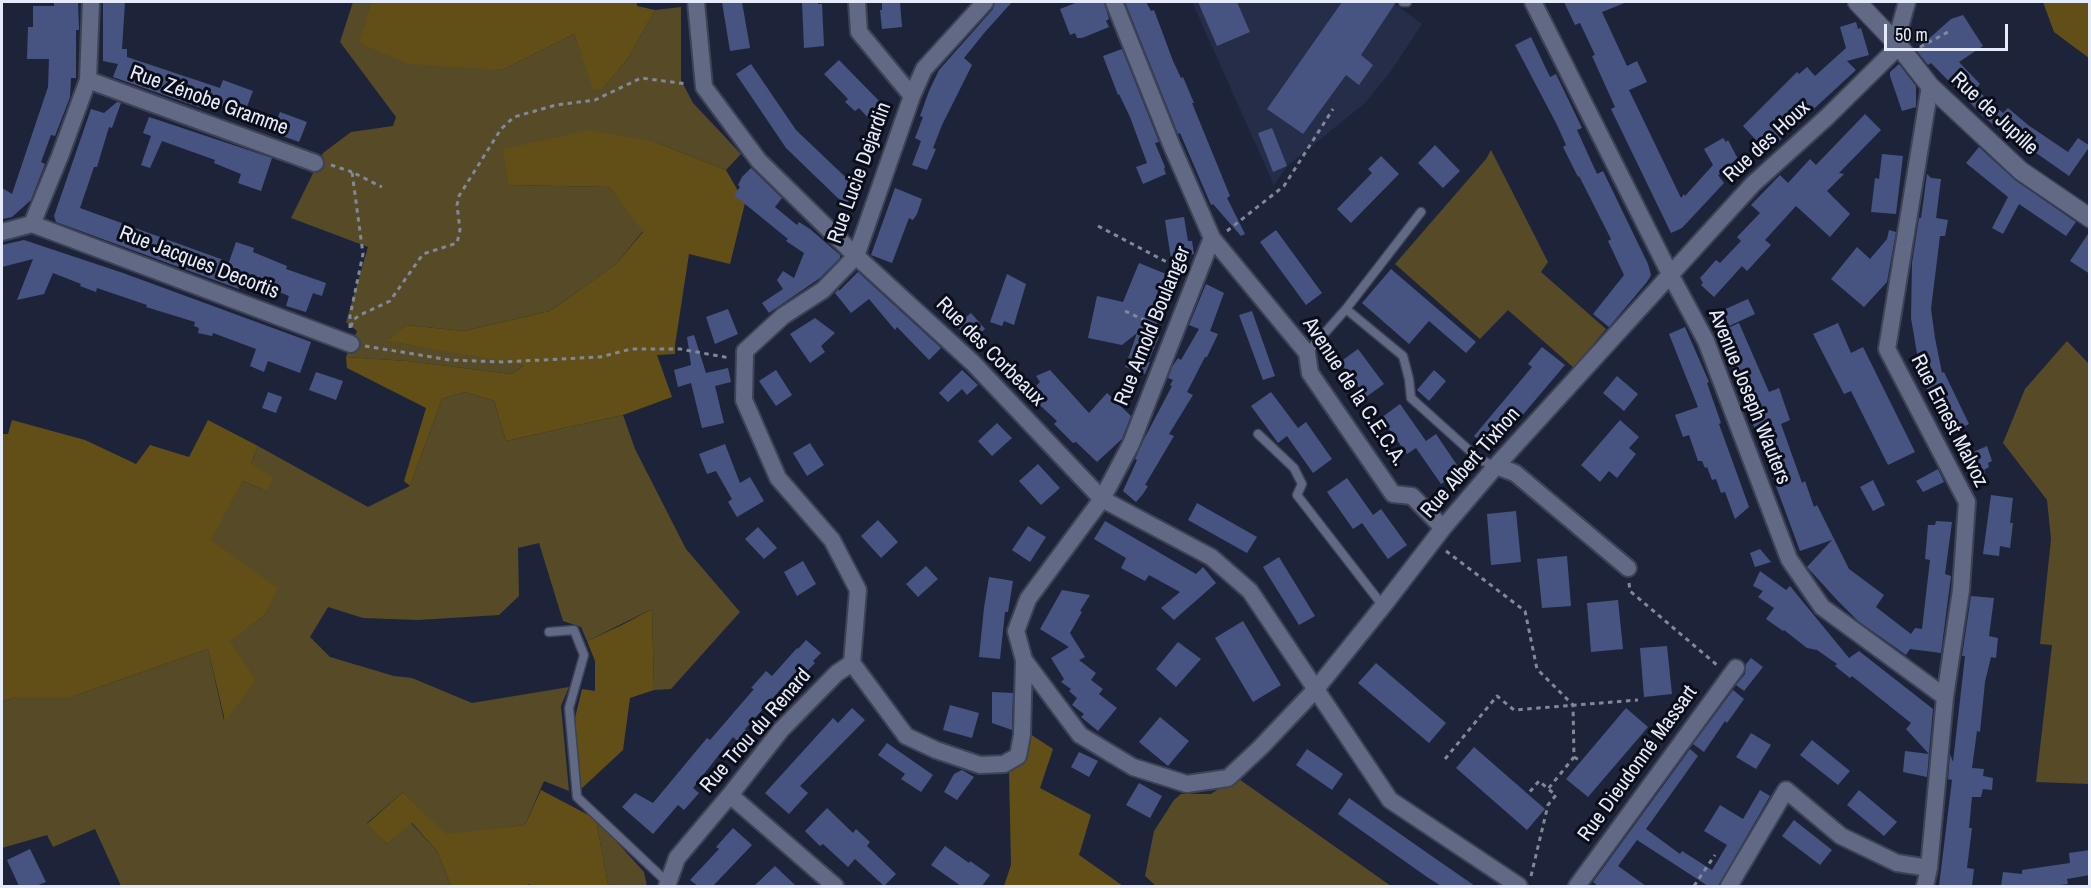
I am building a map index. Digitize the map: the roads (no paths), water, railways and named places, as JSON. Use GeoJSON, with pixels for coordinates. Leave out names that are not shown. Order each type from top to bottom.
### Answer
{"type":"FeatureCollection","features":[{"type":"Feature","properties":{"kind":"street"},"geometry":{"type":"LineString","coordinates":[[2,232],[32,224],[60,156],[88,80],[92,2]]}},
{"type":"Feature","properties":{"kind":"street","name":"Rue des Corbeaux"},"geometry":{"type":"LineString","coordinates":[[696,2],[704,87],[759,161],[856,256],[973,363],[1102,499],[1211,557],[1250,591],[1390,800],[1519,886]]}},
{"type":"Feature","properties":{"kind":"street"},"geometry":{"type":"LineString","coordinates":[[857,2],[859,32],[912,96]]}},
{"type":"Feature","properties":{"kind":"street","name":"Rue Lucie Dejardin"},"geometry":{"type":"LineString","coordinates":[[852,663],[858,590],[832,540],[778,478],[744,400],[745,351],[783,316],[823,290],[856,256],[912,96],[924,69],[985,2]]}},
{"type":"Feature","properties":{"kind":"street","name":"Rue Arnold Boulanger"},"geometry":{"type":"LineString","coordinates":[[1102,499],[1131,444],[1214,240],[1171,144],[1114,2]]}},
{"type":"Feature","properties":{"kind":"street","name":"Avenue Joseph Wauters"},"geometry":{"type":"LineString","coordinates":[[1533,2],[1706,341],[1789,559],[1822,607],[1945,697]]}},
{"type":"Feature","properties":{"kind":"street","name":"Rue de Jupille"},"geometry":{"type":"LineString","coordinates":[[1857,2],[1902,50],[1930,86],[2021,171],[2090,218]]}},
{"type":"Feature","properties":{"kind":"street"},"geometry":{"type":"LineString","coordinates":[[1902,50],[1900,27],[1907,2]]}},
{"type":"Feature","properties":{"kind":"street","name":"Rue des Houx"},"geometry":{"type":"LineString","coordinates":[[1670,274],[1753,183],[1902,50]]}},
{"type":"Feature","properties":{"kind":"street","name":"Rue Zénobe Gramme"},"geometry":{"type":"LineString","coordinates":[[88,80],[315,163]]}},
{"type":"Feature","properties":{"kind":"street","name":"Rue Ernest Malvoz"},"geometry":{"type":"LineString","coordinates":[[1925,886],[1929,868],[1945,697],[1961,590],[1967,502],[1887,349],[1930,86]]}},
{"type":"Feature","properties":{"kind":"street","name":"Rue Jacques Decortis"},"geometry":{"type":"LineString","coordinates":[[32,224],[351,344]]}},
{"type":"Feature","properties":{"kind":"street","name":"Avenue de la C.E.C.A."},"geometry":{"type":"LineString","coordinates":[[1214,240],[1306,352],[1310,373],[1393,494],[1412,496],[1438,535]]}},
{"type":"Feature","properties":{"kind":"street","name":"Rue Albert Tixhon"},"geometry":{"type":"LineString","coordinates":[[1024,660],[1080,735],[1133,768],[1187,784],[1228,778],[1316,689],[1496,466],[1670,274]]}},
{"type":"Feature","properties":{"kind":"street"},"geometry":{"type":"LineString","coordinates":[[1496,466],[1515,473],[1628,568]]}},
{"type":"Feature","properties":{"kind":"street"},"geometry":{"type":"LineString","coordinates":[[852,663],[906,736],[936,750],[981,765],[1005,764],[1018,756],[1022,735],[1024,660],[1016,631],[1028,599],[1102,499]]}},
{"type":"Feature","properties":{"kind":"street","name":"Rue Trou du Renard"},"geometry":{"type":"LineString","coordinates":[[667,884],[677,858],[781,730],[837,673],[852,663]]}},
{"type":"Feature","properties":{"kind":"street","name":"Rue Dieudonné Massart"},"geometry":{"type":"LineString","coordinates":[[1577,886],[1733,672]]}},
{"type":"Feature","properties":{"kind":"street"},"geometry":{"type":"LineString","coordinates":[[1729,886],[1786,790],[1841,836],[1897,863],[1929,868]]}},
{"type":"Feature","properties":{"kind":"street"},"geometry":{"type":"LineString","coordinates":[[730,795],[835,886]]}},
{"type":"Feature","properties":{"kind":"lane"},"geometry":{"type":"LineString","coordinates":[[1306,352],[1346,309],[1421,212]]}},
{"type":"Feature","properties":{"kind":"lane"},"geometry":{"type":"LineString","coordinates":[[1346,309],[1403,356],[1411,398],[1480,460],[1496,466]]}},
{"type":"Feature","properties":{"kind":"lane"},"geometry":{"type":"LineString","coordinates":[[1258,434],[1294,468],[1302,484],[1297,495],[1383,606]]}},
{"type":"Feature","properties":{"kind":"lane"},"geometry":{"type":"LineString","coordinates":[[549,632],[574,630],[584,655],[569,708],[577,798],[667,884]]}}]}
